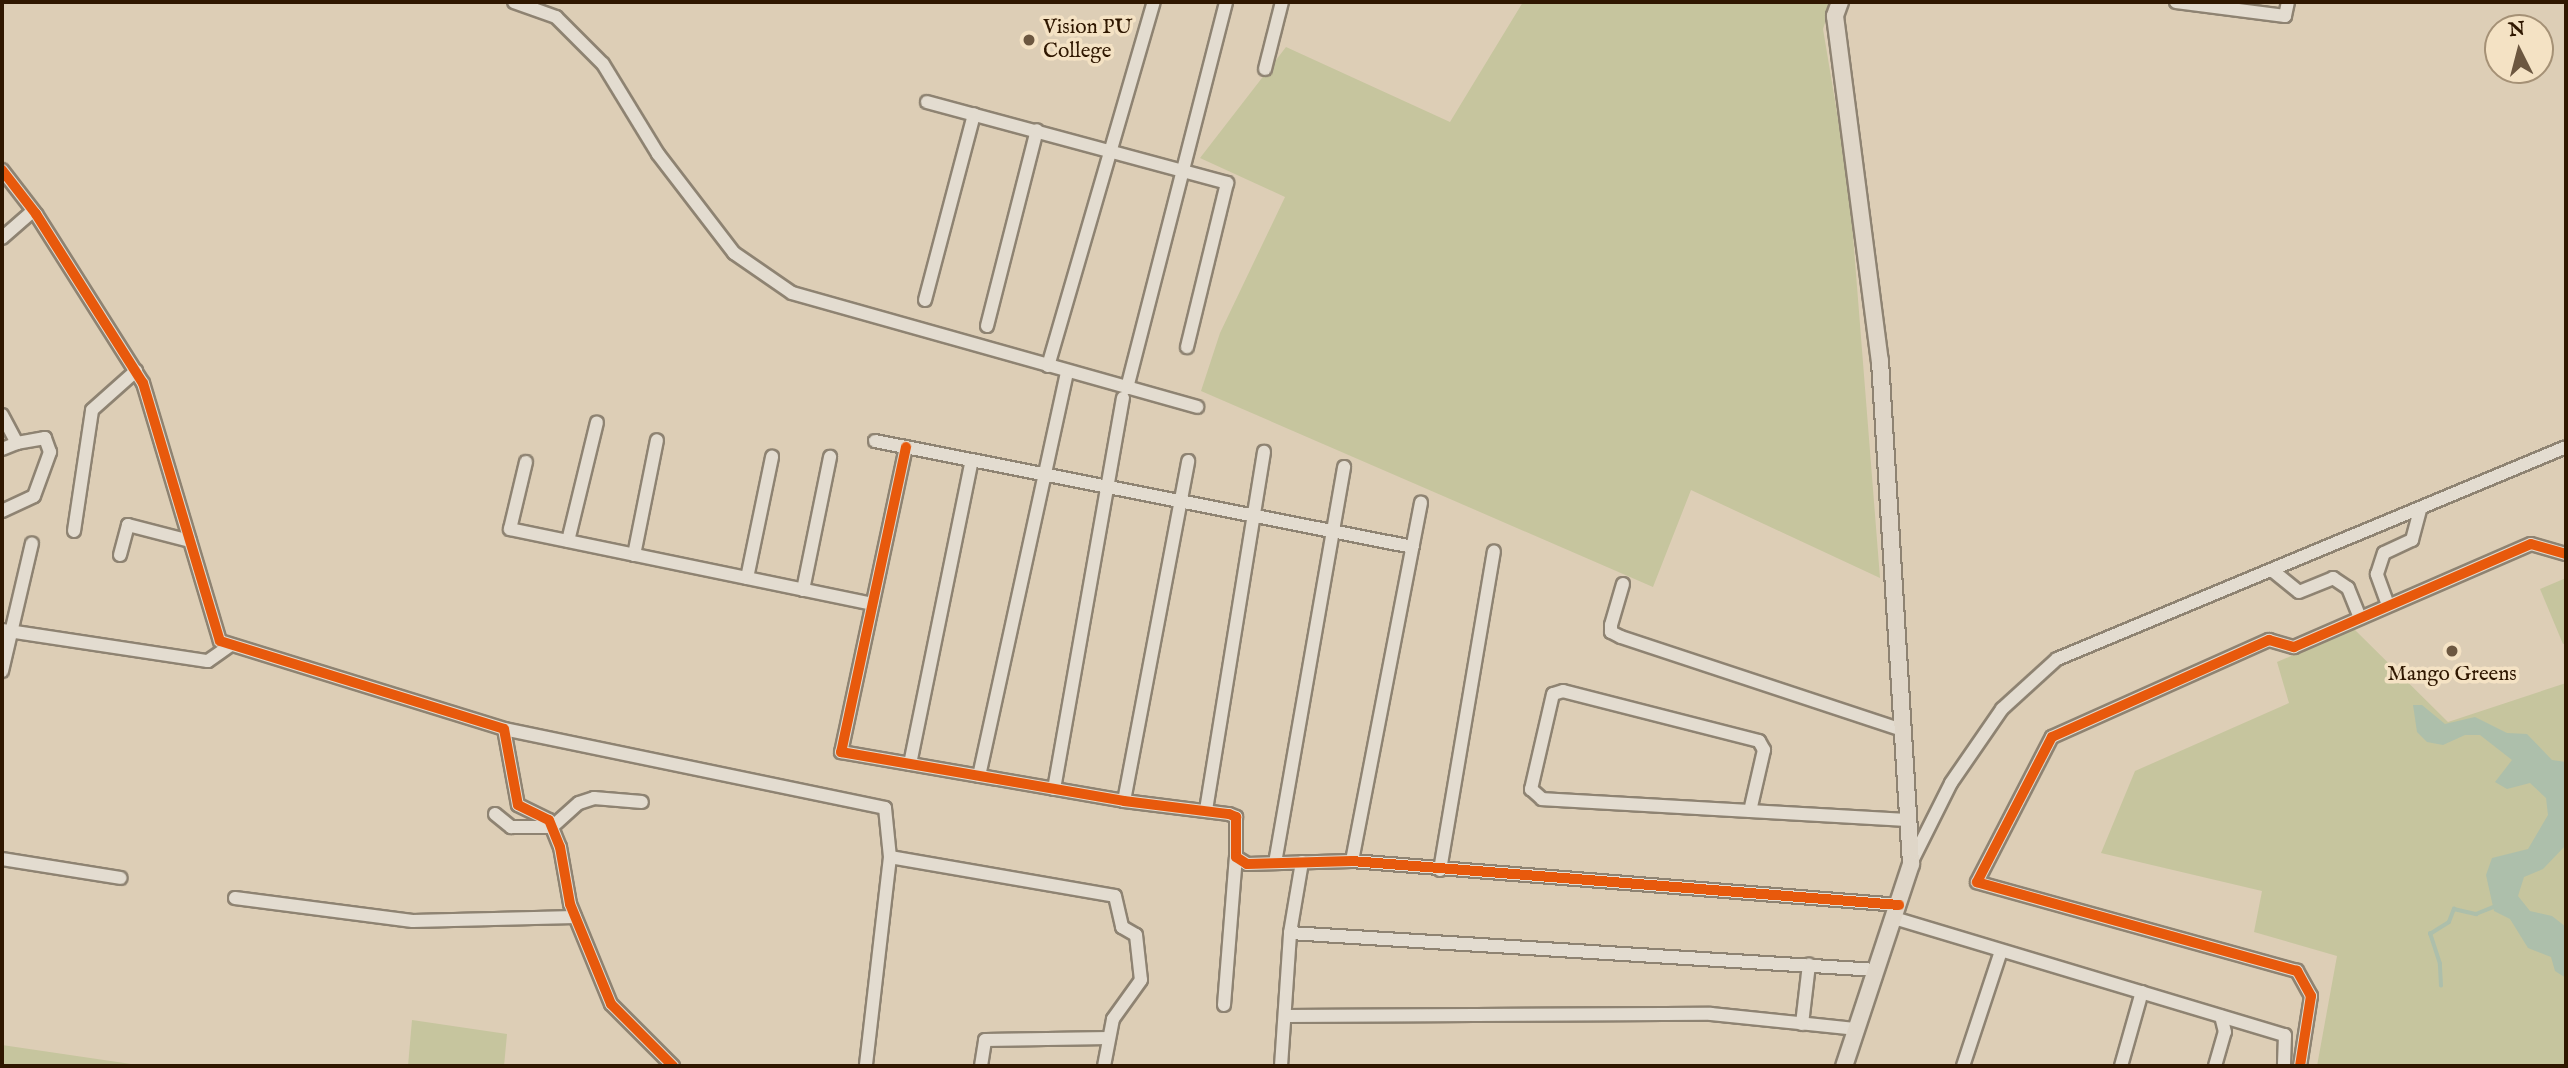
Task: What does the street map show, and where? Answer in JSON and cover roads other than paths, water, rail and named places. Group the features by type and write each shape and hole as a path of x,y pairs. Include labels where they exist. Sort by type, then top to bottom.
{"main road":[{"path":"1840,2 1835,16 1880,361 1911,864 1844,1066"}],"street":[{"path":"514,2 556,16 603,64 658,154 734,253 792,293 1048,366 1125,393 1197,407"},
{"path":"1048,366 1154,2"},
{"path":"1054,789 1105,485 1125,393 1226,2"},
{"path":"1265,69 1282,2"},
{"path":"2176,2 2230,5 2285,16 2288,2"},
{"path":"927,102 1227,183 1187,347"},
{"path":"925,300 974,114"},
{"path":"987,326 1038,130"},
{"path":"2,170 33,211 143,383 220,641 504,729 871,802 885,808 890,820 890,857 866,1066"},
{"path":"2,238 33,211"},
{"path":"74,531 92,410 136,371"},
{"path":"979,776 1067,372"},
{"path":"2,415 17,443"},
{"path":"568,541 597,422"},
{"path":"2,449 45,438 50,452 34,496 2,511"},
{"path":"634,555 657,440"},
{"path":"875,441 1254,513 1413,547"},
{"path":"906,447 841,752 1124,801 1206,810 1236,817 1236,857 1224,1005"},
{"path":"1911,864 1951,783 2002,709 2057,659 2273,572 2566,447"},
{"path":"1206,810 1264,452"},
{"path":"747,578 772,457"},
{"path":"803,590 830,457"},
{"path":"910,764 972,460"},
{"path":"1124,801 1188,461"},
{"path":"526,462 510,529 872,604"},
{"path":"1275,863 1344,467"},
{"path":"1352,861 1420,503"},
{"path":"2388,605 2377,574 2384,553 2412,540 2420,510"},
{"path":"120,555 128,525 190,541"},
{"path":"2,671 7,631 32,543"},
{"path":"2300,1066 2311,996 2297,971 1977,882 2052,737 2269,640 2294,647 2530,544 2566,554"},
{"path":"1440,870 1494,552"},
{"path":"2273,572 2299,592 2333,578 2348,588 2360,618"},
{"path":"1623,584 1611,632 1903,730"},
{"path":"7,631 208,661 231,645"},
{"path":"1750,811 1764,750 1759,741 1563,691 1553,694 1531,789 1535,796 1750,811 1909,820"},
{"path":"504,729 518,806 550,820 575,917 611,1004 673,1066"},
{"path":"495,814 511,827 552,827 579,803 594,798 642,802"},
{"path":"890,857 1115,896 1122,927 1136,935 1141,979 1114,1016 1104,1066"},
{"path":"1236,857 1247,864 1352,861 1896,911 2001,951 2285,1035 2284,1066"},
{"path":"2,859 120,878"},
{"path":"1282,1066 1290,933 1302,862"},
{"path":"235,898 413,921 575,917"},
{"path":"1290,933 1876,970"},
{"path":"1964,1066 2001,951"},
{"path":"1802,1024 1809,964"},
{"path":"2121,1066 2142,992"},
{"path":"1286,1016 1711,1014 1857,1029"},
{"path":"2215,1066 2225,1032 2221,1016"},
{"path":"981,1066 985,1040 1109,1038"}],"waterway":[{"path":"2441,986 2440,964 2430,934 2449,922 2454,909 2476,914 2493,907"}],"place":[{"name":"Vision PU College","path":"1029,40"},
{"name":"Mango Greens","path":"2452,651"}]}
